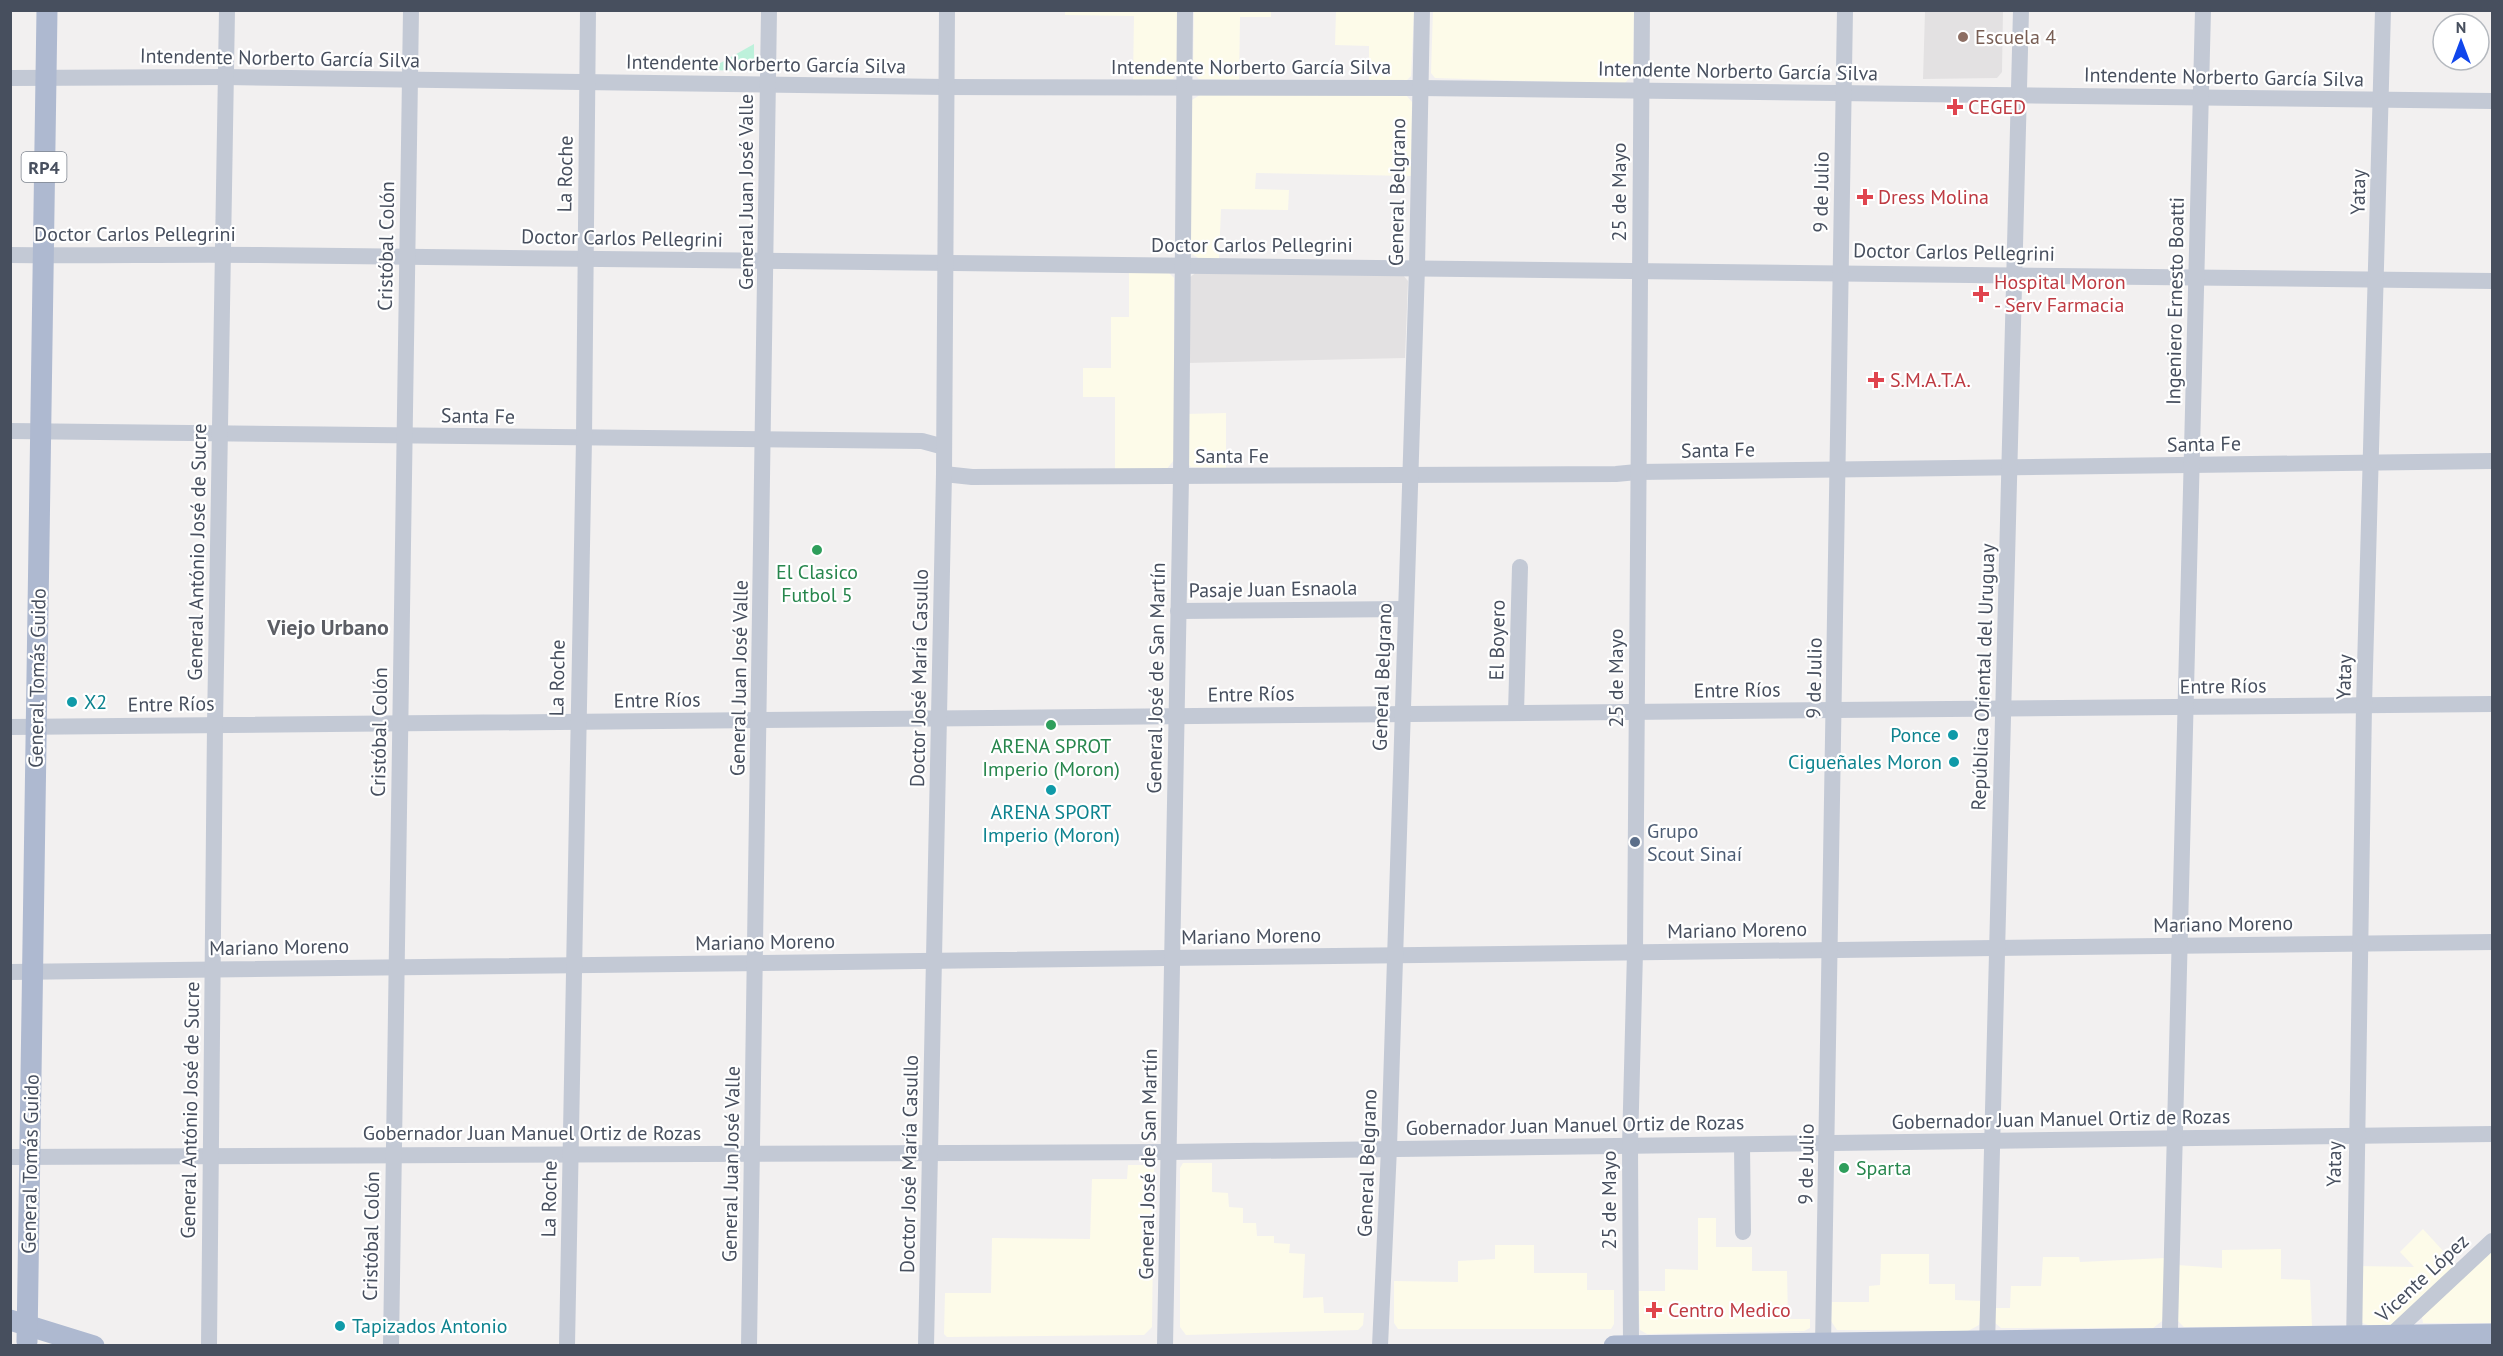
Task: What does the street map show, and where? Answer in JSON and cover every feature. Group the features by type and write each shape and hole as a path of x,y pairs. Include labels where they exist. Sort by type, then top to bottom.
{"main road":[{"name":"General Tomás Guido","path":"23,1336 20,1157 33,971 47,10"},
{"path":"1614,1346 2385,1340 2493,1334"},
{"name":"RP4","path":"23,1336 94,1346"}],"street":[{"name":"General António José de Sucre","path":"209,1346 215,725 226,10"},
{"name":"Cristóbal Colón","path":"391,1346 411,10"},
{"name":"La Roche","path":"567,1346 584,439 588,10"},
{"name":"General Juan José Valle","path":"749,1346 769,10"},
{"name":"Doctor José María Casullo","path":"926,1346 944,474 947,10"},
{"name":"General José de San Martín","path":"1165,1346 1181,477 1185,10"},
{"name":"General Belgrano","path":"1380,1346 1389,1148 1417,267 1422,10"},
{"name":"25 de Mayo","path":"1631,1345 1630,1146 1635,952 1642,10"},
{"name":"9 de Julio","path":"1823,1344 1845,10"},
{"name":"República Oriental del Uruguay","path":"1987,1343 2021,10"},
{"name":"Ingeniero Ernesto Boatti","path":"2174,1342 2175,1138 2203,10"},
{"name":"Yatay","path":"2354,1340 2364,705 2383,10"},
{"name":"Intendente Norberto García Silva","path":"10,78 225,77 946,87 1419,88 2493,101"},
{"name":"Doctor Carlos Pellegrini","path":"10,255 223,254 1182,266 1840,271 2493,281"},
{"name":"Santa Fe","path":"10,431 922,441 944,447"},
{"name":"Santa Fe","path":"944,474 972,477 1409,477 2493,461"},
{"name":"El Boyero","path":"1516,713 1520,567"},
{"name":"Pasaje Juan Esnaola","path":"1178,611 1405,609"},
{"name":"Entre Ríos","path":"10,727 2493,704"},
{"name":"Mariano Moreno","path":"10,972 2493,942"},
{"name":"Gobernador Juan Manuel Ortiz de Rozas","path":"20,1157 1169,1152 2493,1134"},
{"path":"1742,1145 1743,1232"},
{"name":"Vicente López","path":"2385,1340 2493,1241"}],"shaded area":[{"path":"1065,10 1178,11 1178,70 1173,79 1133,80 1134,16 1065,15"},
{"path":"1194,11 1271,11 1271,17 1240,17 1239,80 1199,79 1193,73"},
{"path":"1336,11 1414,11 1411,76 1407,80 1369,82 1369,46 1335,45"},
{"path":"1433,11 1634,11 1633,74 1624,84 1435,78 1431,73"},
{"name":"Escuela 4","path":"1925,11 2003,11 2002,72 1997,78 1923,79"},
{"path":"1203,93 1406,95 1412,102 1411,176 1256,173 1255,189 1289,190 1288,210 1221,209 1219,259 1200,259 1192,254 1190,249 1192,100"},
{"path":"1129,270 1166,270 1174,278 1174,460 1166,470 1115,470 1115,397 1083,397 1083,368 1111,368 1111,317 1129,317"},
{"path":"1197,272 1403,275 1408,281 1405,358 1187,363 1190,277"},
{"path":"1226,413 1226,468 1191,467 1187,463 1186,414"},
{"path":"1183,1163 1212,1163 1212,1192 1228,1193 1229,1207 1243,1208 1243,1223 1256,1223 1257,1236 1274,1236 1274,1243 1290,1244 1289,1253 1305,1254 1303,1298 1323,1297 1324,1313 1364,1313 1363,1325 1358,1330 1186,1335 1180,1327 1180,1168"},
{"path":"1128,1165 1152,1165 1154,1167 1152,1327 1144,1335 947,1337 944,1334 945,1293 991,1293 992,1238 1090,1239 1092,1179 1127,1179"},
{"path":"1698,1218 1716,1218 1716,1247 1752,1247 1752,1271 1787,1271 1788,1319 1810,1319 1810,1328 1804,1331 1647,1334 1640,1330 1638,1291 1665,1291 1665,1269 1698,1270"},
{"path":"2423,1229 2457,1266 2393,1325 2368,1325 2360,1322 2358,1266 2414,1267 2400,1252"},
{"path":"1495,1245 1534,1245 1534,1273 1587,1273 1587,1290 1614,1290 1614,1324 1611,1329 1398,1329 1394,1323 1394,1281 1458,1282 1458,1261 1495,1259"},
{"path":"2492,1246 2492,1323 2423,1323 2422,1317"},
{"path":"2281,1249 2281,1279 2310,1280 2312,1326 2184,1327 2178,1321 2177,1265 2222,1268 2222,1250"},
{"path":"1881,1254 1929,1254 1929,1284 1955,1284 1955,1300 1982,1301 1979,1325 1968,1331 1837,1330 1831,1321 1832,1302 1869,1302 1869,1286 1880,1285"},
{"path":"2043,1257 2079,1257 2080,1262 2165,1258 2162,1321 2153,1328 2001,1328 1994,1322 1992,1308 2010,1308 2011,1286 2041,1286"}],"green space":[{"path":"754,44 754,64 748,71 708,70"}],"place":[{"name":"Escuela 4","path":"1963,37"},
{"name":"CEGED","path":"1955,107"},
{"name":"Dress Molina","path":"1865,197"},
{"name":"Hospital Moron - Serv Farmacia","path":"1981,294"},
{"name":"S.M.A.T.A.","path":"1876,380"},
{"name":"El Clasico Futbol 5","path":"817,550"},
{"name":"X2","path":"72,702"},
{"name":"ARENA SPROT Imperio (Moron)","path":"1051,725"},
{"name":"Ponce","path":"1953,735"},
{"name":"Cigueñales Moron","path":"1954,762"},
{"name":"ARENA SPORT Imperio (Moron)","path":"1051,790"},
{"name":"Grupo Scout Sinaí","path":"1635,842"},
{"name":"Sparta","path":"1844,1168"},
{"name":"Centro Medico","path":"1654,1310"},
{"name":"Tapizados Antonio","path":"340,1326"}],"district":[{"name":"Viejo Urbano","path":"328,627"}]}
